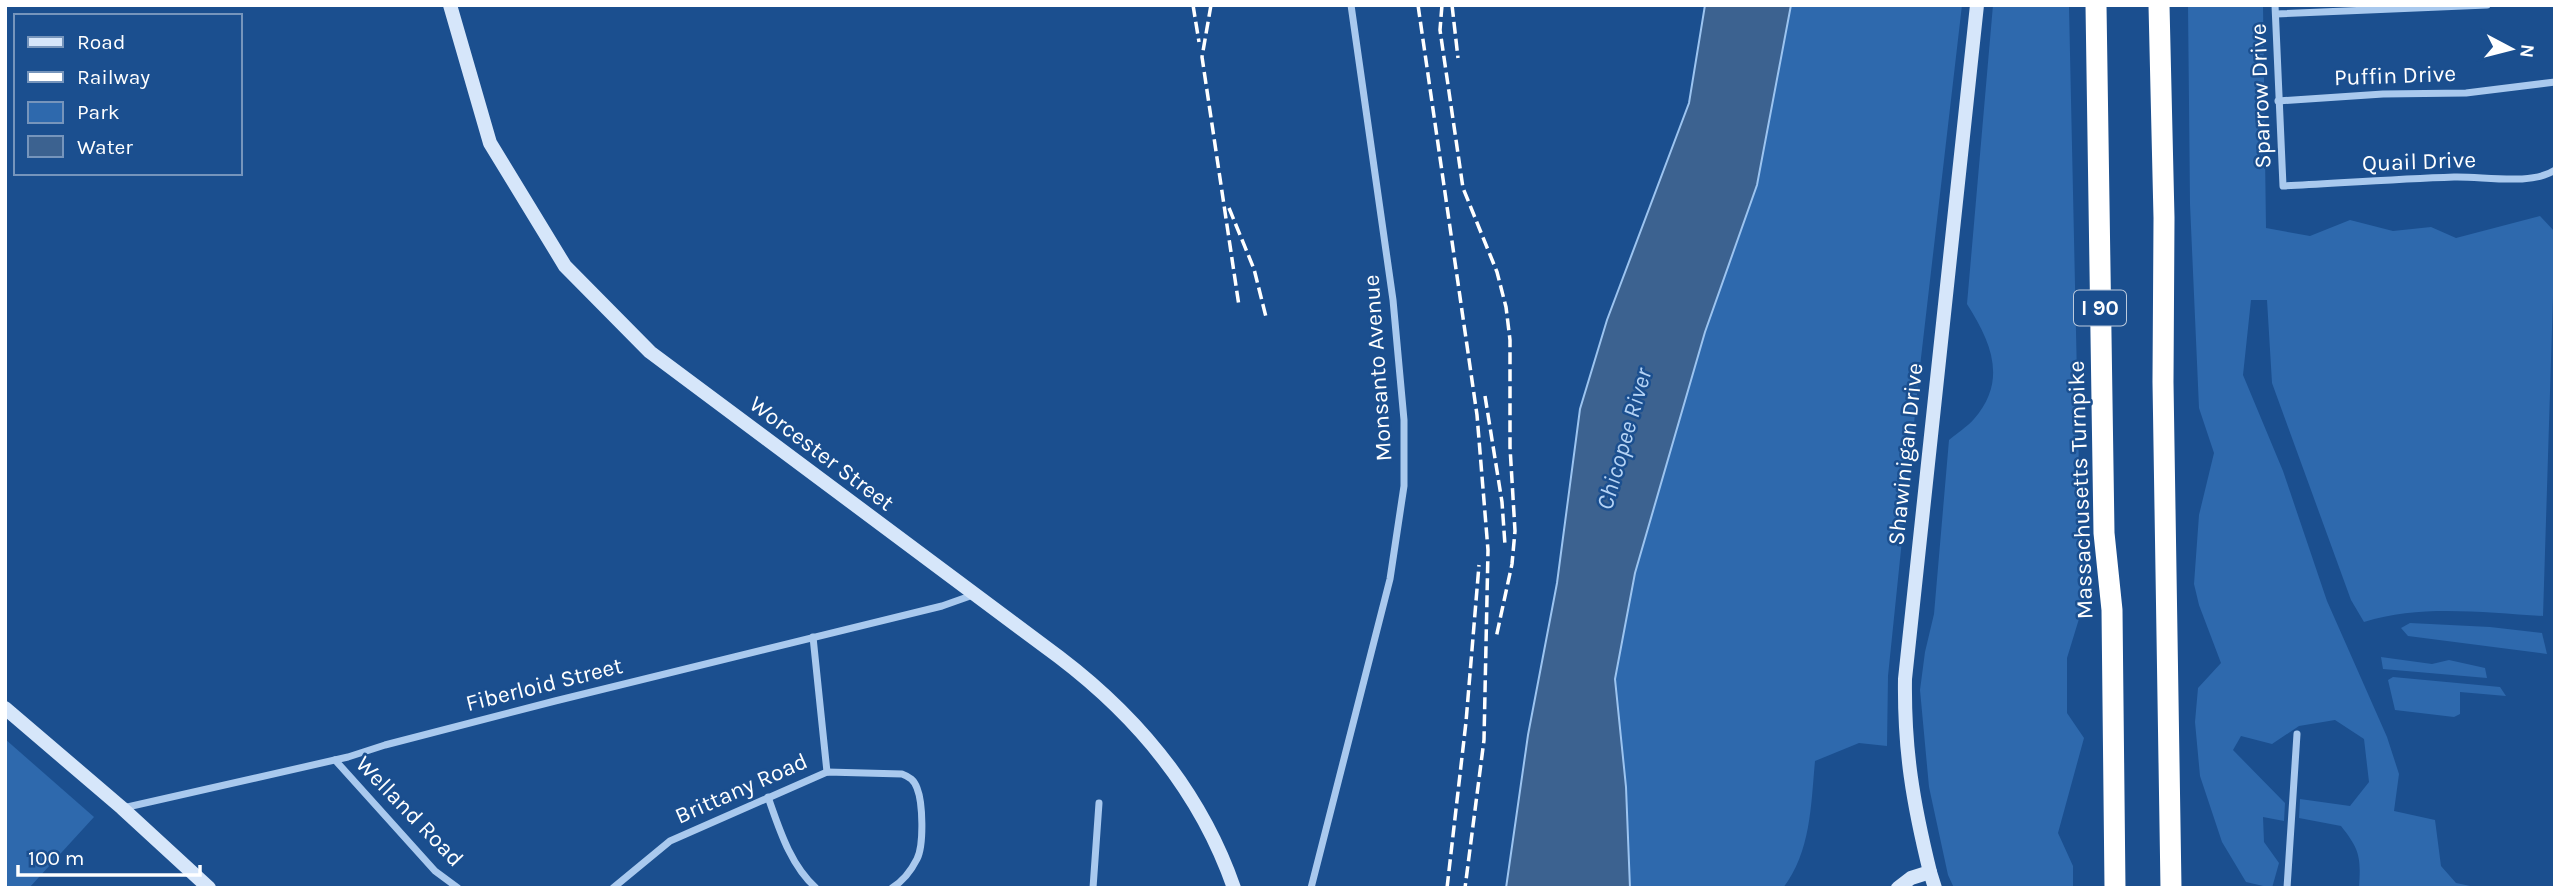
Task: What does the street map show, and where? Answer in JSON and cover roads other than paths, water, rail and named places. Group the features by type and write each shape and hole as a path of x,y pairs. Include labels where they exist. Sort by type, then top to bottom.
{"highway":[{"name":"Massachusetts Turnpike","path":"2096,5 2104,533 2112,610 2115,888"},
{"path":"2159,5 2164,218 2163,382 2171,888"}],"main road":[{"name":"Worcester Street","path":"450,5 490,144 565,266 650,352 1086,678 1150,741 1190,794 1217,844 1234,888"},
{"name":"Shawinigan Drive","path":"1936,888 1914,805 1907,758 1905,679 1977,5"},
{"path":"5,708 122,808 209,888"},
{"path":"1898,888 1911,878 1930,872"}],"street":[{"name":"Monsanto Avenue","path":"1311,888 1382,615 1404,486 1403,403 1393,298 1351,5"},
{"name":"Sparrow Drive","path":"2275,5 2283,186"},
{"path":"2276,14 2487,5"},
{"name":"Puffin Drive","path":"2278,101 2466,93 2555,82"},
{"name":"Quail Drive","path":"2283,186 2456,177 2526,178 2548,175 2555,170"},
{"name":"Fiberloid Street","path":"122,808 335,760 555,701 942,606 974,594"},
{"path":"813,637 827,772"},
{"path":"2287,888 2297,734"},
{"name":"Welland Road","path":"335,760 435,871 458,888"},
{"name":"Brittany Road","path":"613,888 670,841 827,772 902,774 911,777 921,806 918,857 902,881 892,888"},
{"path":"768,797 791,855 816,888"},
{"path":"1093,888 1099,803"}],"water":[{"name":"Chicopee River","path":"1705,5 1791,5 1757,185 1705,332 1635,573 1615,679 1626,787 1630,888 1506,888 1528,735 1557,583 1580,409 1607,320 1689,103"}],"railway":[{"path":"1193,5 1199,42"},
{"path":"1211,5 1202,57 1239,306"},
{"path":"1418,5 1477,415 1488,550 1484,740 1465,888"},
{"path":"1442,5 1440,30 1463,188 1497,272 1506,307 1510,340 1510,447 1515,531 1512,564 1496,638"},
{"path":"1452,5 1458,58"},
{"path":"1229,208 1254,269 1266,317"},
{"path":"1485,396 1502,502 1505,545"},
{"path":"1447,888 1466,722 1479,565"}]}
